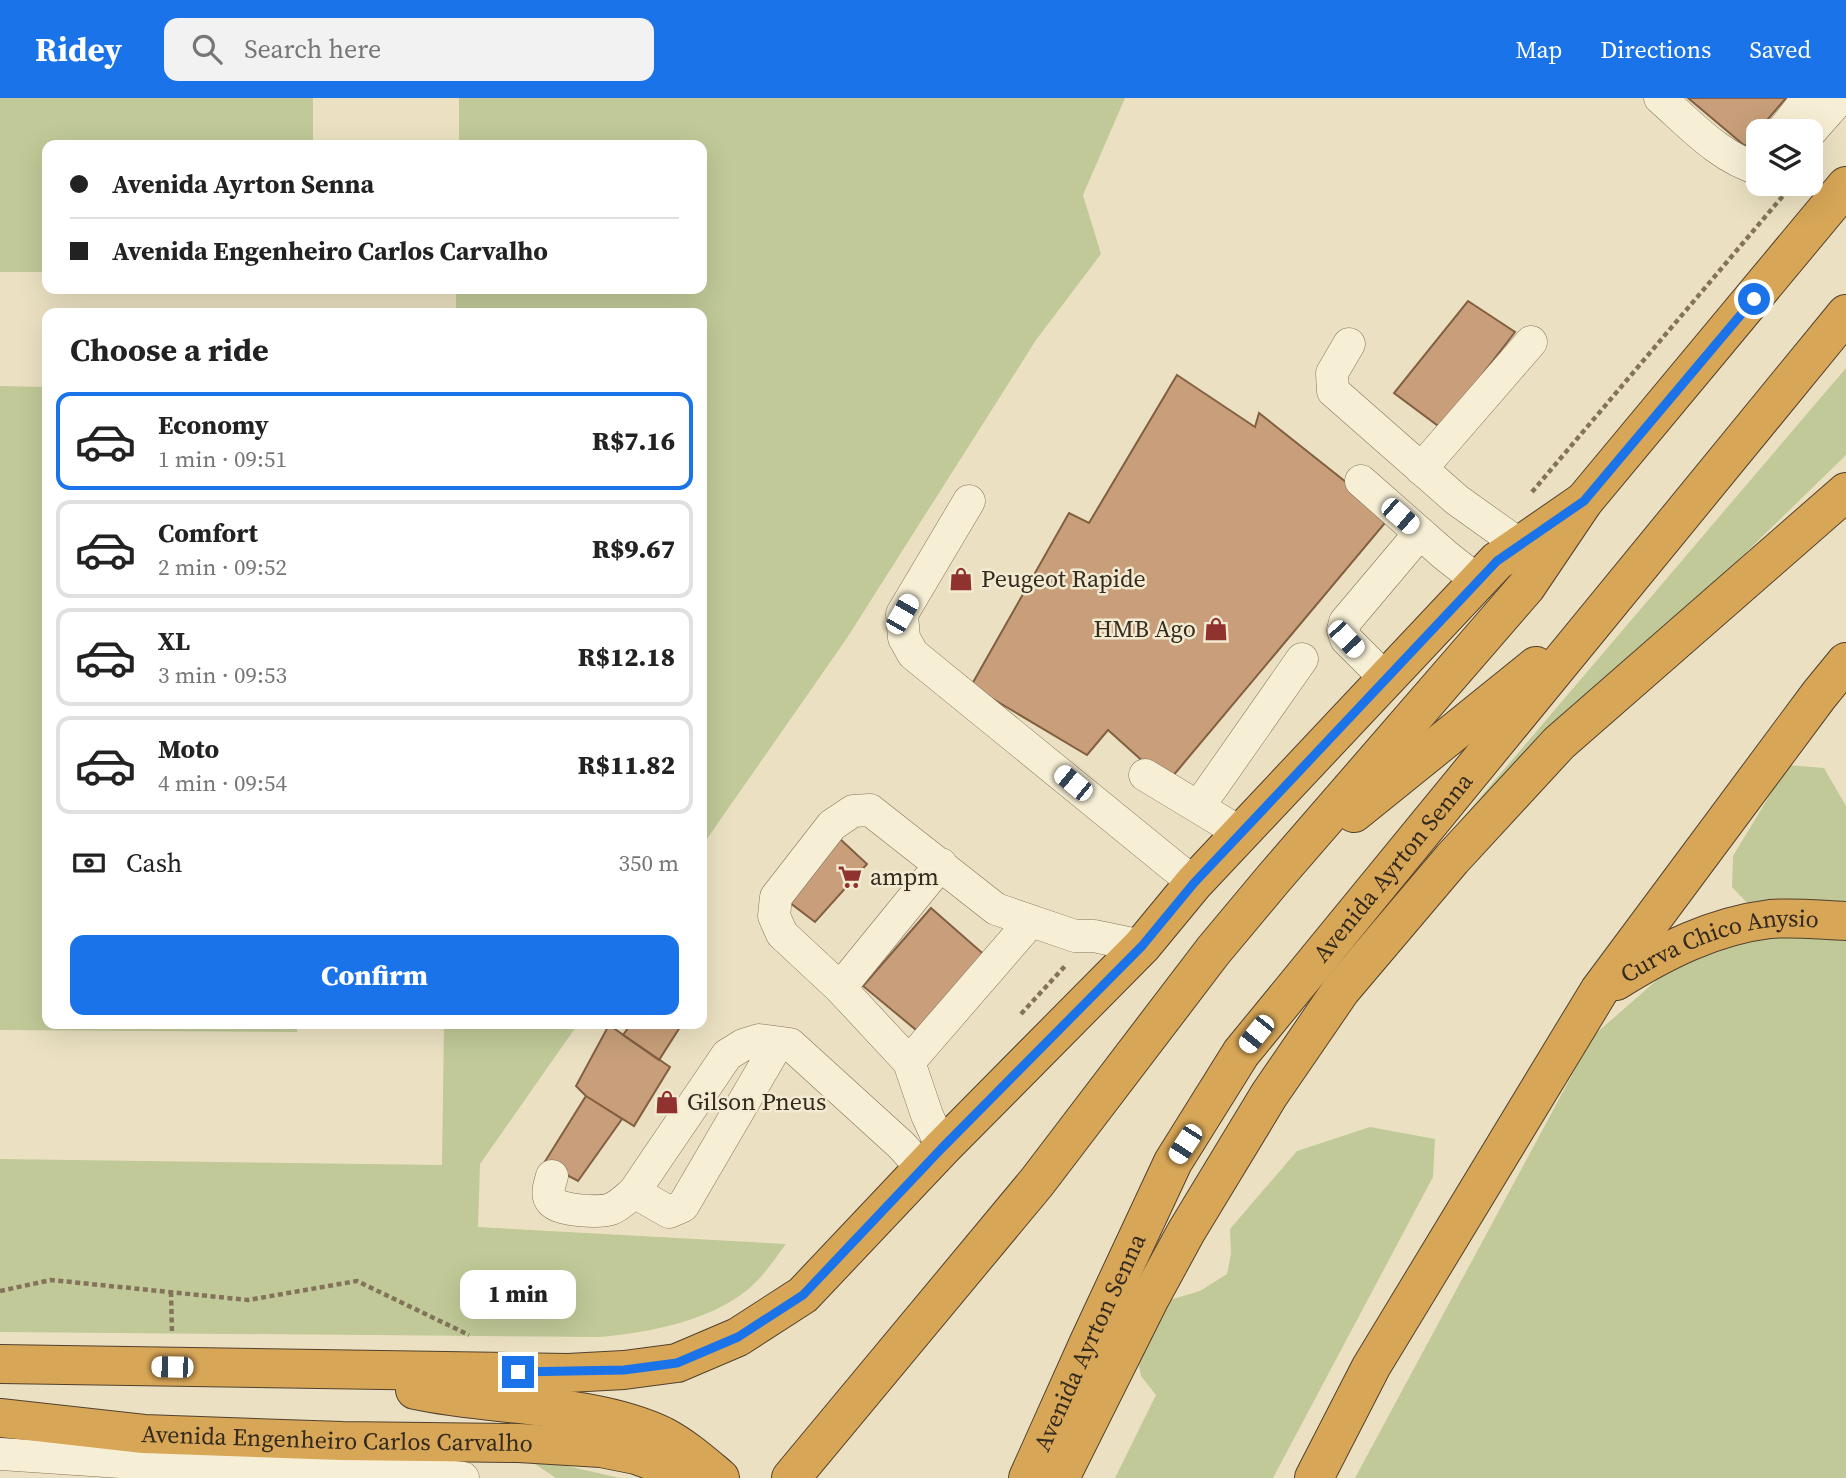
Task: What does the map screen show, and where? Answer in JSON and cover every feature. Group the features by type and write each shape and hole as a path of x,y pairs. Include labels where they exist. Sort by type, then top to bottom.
{"highway":[{"path":"791,1478 1037,1182 1163,1014 1274,878 1526,587 1584,501 1846,187"},
{"name":"Avenida Ayrton Senna","path":"1028,1478 1174,1162 1241,1053 1846,314"},
{"name":"Avenida Ayrton Senna","path":"1060,1478 1186,1232 1269,1095 1341,990 1452,859 1559,743 1846,492"},
{"path":"0,1364 568,1373 624,1370 677,1363 738,1337 803,1295 932,1158 1142,946 1194,883 1497,561 1584,501"},
{"path":"1274,878 1600,614"},
{"path":"1314,1478 1371,1367 1600,991 1846,662"},
{"name":"Curva Chico Anysio","path":"1600,991 1660,953 1704,934 1771,919 1846,921"},
{"path":"313,1369 435,1395 548,1408 613,1419 663,1436 692,1454 720,1478"},
{"name":"Avenida Engenheiro Carlos Carvalho","path":"0,1418 145,1434 601,1448 636,1455 681,1473"}],"lane":[{"path":"1660,98 1730,158 1746,163"},
{"path":"1791,119 1808,98"},
{"path":"1822,119 1840,98"},
{"path":"1421,469 1531,342"},
{"path":"1349,344 1332,373 1333,391 1457,500 1520,545"},
{"path":"1361,481 1478,581"},
{"path":"969,501 902,614 904,638 913,654 1194,883"},
{"path":"1385,679 1346,639 1343,631 1345,622 1420,533"},
{"path":"1199,806 1302,659"},
{"path":"1145,775 1241,833"},
{"path":"552,1176 548,1194 558,1206 597,1212 614,1208 634,1192 727,1055 743,1045 759,1040 790,1044 901,1145 932,1158 927,1115 909,1062 840,988 782,934 774,916 776,897 832,825 853,811 870,810 996,909 1075,936 1094,936 1142,946"},
{"path":"840,988 941,864"},
{"path":"909,1062 1031,921"},
{"path":"634,1192 669,1212 683,1206 778,1043"},
{"path":"0,1454 240,1470 402,1471 463,1478"}],"path":[{"path":"0,1290 51,1280 248,1300 356,1281 472,1336 468,1371"}],"green space":[{"path":"0,98 313,98 313,140 42,140 42,272 0,272"},
{"path":"459,98 1125,98 1083,195 1101,254 1036,340 847,638 707,839 707,308 456,308 456,294 707,294 707,140 459,140"},
{"path":"1846,368 1846,455 1409,881"},
{"path":"0,386 42,387 42,1029 297,1029 297,1032 0,1030"},
{"path":"1788,765 1824,768 1846,806 1846,910 1752,908 1732,887 1733,856"},
{"path":"1810,935 1846,938 1846,1478 1355,1478 1593,1036 1666,972 1740,940"},
{"path":"444,1029 574,1029 480,1164 478,1227 786,1244 756,1282 723,1306 682,1322 618,1335 0,1332 0,1159 442,1165"},
{"path":"1370,1127 1435,1139 1433,1177 1273,1478 1115,1478 1156,1395 1141,1376 1137,1356 1157,1311 1173,1299 1200,1291 1227,1274 1231,1254 1230,1229 1297,1151"},
{"path":"523,1456 620,1478 556,1478"}],"building":[{"path":"1688,98 1786,98 1768,119 1746,119 1745,146"},
{"path":"1468,301 1515,332 1441,428 1394,393"},
{"path":"1177,375 1255,427 1259,413 1390,517 1167,783 1108,730 1087,755 971,686 1069,513 1089,523"},
{"path":"839,838 867,864 815,922 785,899"},
{"path":"931,908 988,958 921,1034 863,986"},
{"path":"607,1029 615,1029 670,1067 634,1126 586,1096 576,1086"},
{"path":"627,1029 679,1029 659,1060 623,1035"},
{"path":"586,1096 622,1119 578,1181 544,1163"}],"place":[{"name":"Peugeot Rapide","path":"961,579"},
{"name":"HMB Ago","path":"1216,629"},
{"name":"ampm","path":"850,877"},
{"name":"Gilson Pneus","path":"667,1102"}],"route":[{"path":"518,1372 624,1370 677,1363 738,1337 803,1295 942,1148 1142,946 1194,883 1497,561 1584,501 1754,299"}]}
